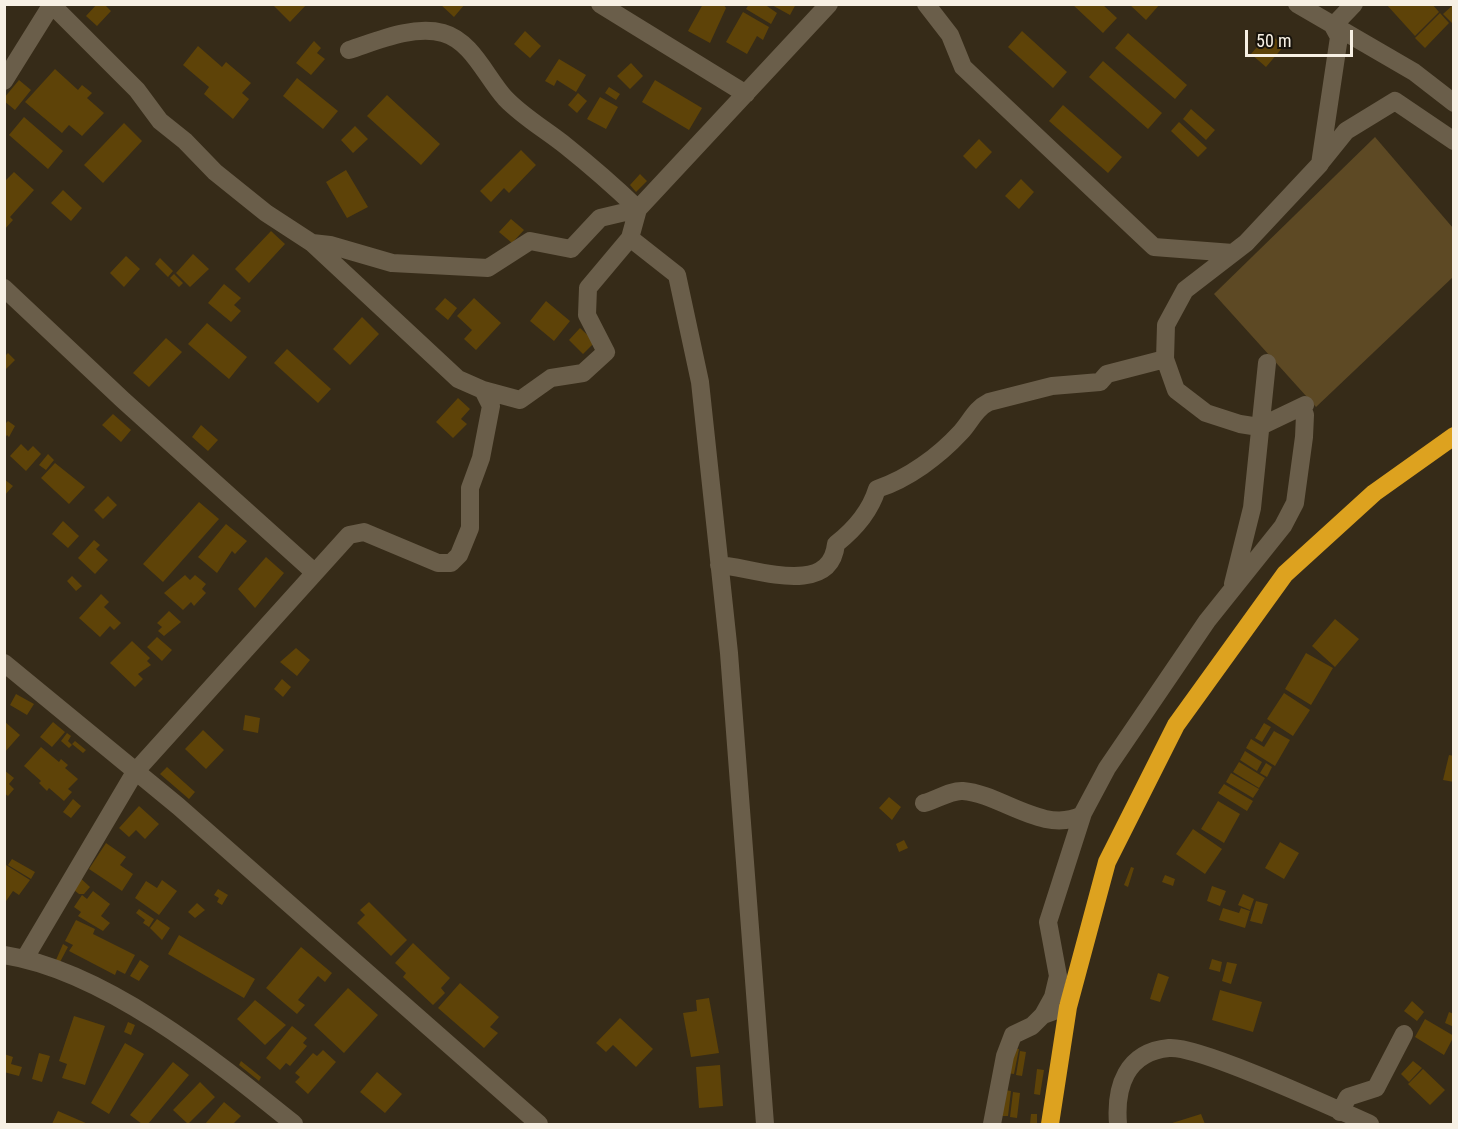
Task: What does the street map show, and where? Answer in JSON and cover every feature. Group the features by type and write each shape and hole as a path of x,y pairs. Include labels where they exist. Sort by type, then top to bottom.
{"highway":[{"path":"1050,1125 1068,1007 1107,862 1176,725 1285,574 1374,493 1454,436"}],"street":[{"path":"600,4 746,94"},
{"path":"4,81 52,5 137,90 160,121 185,141 215,172 266,213 312,243 458,379 483,390 520,400 551,378 583,373 606,352 586,315 588,288 630,238 638,209 829,4"},
{"path":"927,4 950,35 963,67 1154,247 1233,253"},
{"path":"1297,4 1414,72 1454,102"},
{"path":"1333,26 1354,4"},
{"path":"1320,164 1339,37 1333,26"},
{"path":"349,50 388,37 416,33 442,33 455,38 467,48 513,107 566,146 638,209"},
{"path":"992,1125 1005,1056 1013,1035 1032,1026 1043,1015 1053,998 1058,976 1047,922 1082,815 1107,768 1232,589 1283,526 1295,503 1304,437 1303,406 1259,427 1240,424 1206,413 1176,390 1165,359 1166,325 1185,290 1233,253 1320,164 1346,131 1395,101 1454,141"},
{"path":"312,243 330,245 392,263 488,268 530,241 571,249 600,218 638,209"},
{"path":"630,238 677,274 700,382 733,711 765,1125"},
{"path":"4,288 123,400 314,572"},
{"path":"719,565 736,566 754,573 805,577 828,564 835,552 836,544 857,525 869,509 877,489 901,479 943,450 962,432 981,406 1052,386 1100,382 1107,374 1165,359"},
{"path":"1232,589 1252,508 1267,363"},
{"path":"25,958 135,772 349,535 356,532 388,540 438,563 451,562 459,555 470,528 470,488 481,458 491,406 483,390"},
{"path":"4,663 178,806 536,1124"},
{"path":"924,803 960,791 995,798 1022,811 1047,819 1064,820 1082,815"},
{"path":"4,955 25,958 76,978 157,1021 214,1060 294,1125"},
{"path":"1043,1015 1068,1007"},
{"path":"1340,1112 1348,1097 1376,1088 1404,1034"},
{"path":"1118,1125 1116,1102 1121,1082 1132,1065 1150,1053 1171,1047 1220,1062 1370,1125"}],"shaded area":[{"path":"1375,137 1453,228 1453,277 1316,407 1214,294"}],"building":[{"path":"97,4 104,4 111,11 97,26 86,16"},
{"path":"272,4 307,4 290,22"},
{"path":"440,4 465,4 454,17"},
{"path":"703,4 723,4 726,8 710,43 688,31"},
{"path":"749,4 764,4 777,13 771,24 746,9"},
{"path":"770,4 796,4 790,15"},
{"path":"1072,4 1102,4 1117,18 1103,33"},
{"path":"1129,4 1160,4 1146,20"},
{"path":"1386,4 1432,4 1439,12 1415,36"},
{"path":"1454,4 1454,21 1452,23 1443,14"},
{"path":"743,12 769,27 763,40 757,36 747,54 726,42"},
{"path":"1440,13 1449,23 1425,48 1415,38"},
{"path":"525,31 541,46 530,58 514,44"},
{"path":"1022,31 1067,72 1053,88 1008,47"},
{"path":"1128,33 1187,85 1175,99 1115,48"},
{"path":"1269,33 1284,46 1266,67 1251,54"},
{"path":"314,41 321,48 317,53 325,59 311,75 296,63"},
{"path":"198,46 222,67 226,62 251,83 242,93 249,99 233,119 204,94 209,87 183,65"},
{"path":"559,59 586,75 576,92 557,80 554,86 545,81"},
{"path":"1103,61 1162,113 1148,129 1089,77"},
{"path":"631,63 643,76 630,89 617,76"},
{"path":"55,69 78,90 82,85 92,93 87,98 104,113 82,136 69,125 62,133 25,102"},
{"path":"297,78 338,111 323,129 283,96"},
{"path":"19,80 31,90 15,110 4,101 4,98"},
{"path":"655,80 702,108 689,130 642,102"},
{"path":"609,87 620,94 616,100 605,93"},
{"path":"578,93 587,101 577,113 568,105"},
{"path":"387,95 440,144 421,165 367,116"},
{"path":"600,97 618,107 606,129 587,119"},
{"path":"1063,105 1122,157 1108,173 1049,121"},
{"path":"1191,109 1215,130 1206,140 1183,119"},
{"path":"24,117 63,151 48,169 9,135"},
{"path":"1179,122 1207,148 1198,157 1171,131"},
{"path":"124,123 142,141 103,183 84,165"},
{"path":"355,126 368,139 353,153 341,140"},
{"path":"979,139 992,152 976,169 963,156"},
{"path":"521,150 536,165 509,193 504,188 491,202 480,191"},
{"path":"346,170 368,207 347,218 326,182"},
{"path":"14,172 34,190 10,217 13,220 4,230 4,182"},
{"path":"640,174 647,181 636,192 630,185"},
{"path":"1021,179 1034,192 1019,209 1005,196"},
{"path":"63,190 82,208 71,221 51,203"},
{"path":"511,219 524,230 512,243 499,232"},
{"path":"271,231 285,244 249,283 235,269"},
{"path":"193,254 209,269 190,287 176,273"},
{"path":"126,256 140,269 124,287 110,273"},
{"path":"160,258 173,271 168,277 155,264"},
{"path":"174,274 183,283 179,287 170,278"},
{"path":"224,284 241,298 234,305 241,311 231,322 208,303"},
{"path":"445,298 457,308 448,320 435,309"},
{"path":"474,298 501,323 476,350 464,339 472,330 457,316"},
{"path":"546,301 570,321 554,341 530,321"},
{"path":"362,317 379,334 350,365 333,349"},
{"path":"207,323 247,357 229,379 188,344"},
{"path":"580,328 595,342 583,354 569,340"},
{"path":"166,338 182,352 149,387 133,373"},
{"path":"287,349 331,389 318,403 274,363"},
{"path":"8,353 15,360 4,371 4,357"},
{"path":"458,398 470,409 461,419 467,424 453,438 436,422"},
{"path":"113,414 131,430 121,442 102,425"},
{"path":"8,421 15,426 9,437 7,435 4,439 4,425"},
{"path":"201,425 218,440 208,451 192,437"},
{"path":"21,444 28,451 33,446 41,454 26,471 10,456"},
{"path":"48,454 54,460 46,470 39,465"},
{"path":"55,463 85,487 69,504 41,478"},
{"path":"4,479 13,486 4,496"},
{"path":"108,496 117,505 103,519 94,510"},
{"path":"199,502 219,519 163,582 143,564"},
{"path":"63,521 79,536 68,548 52,534"},
{"path":"226,524 247,541 235,554 232,551 217,573 198,557"},
{"path":"94,540 100,545 96,549 108,560 95,574 78,558"},
{"path":"266,557 284,573 255,608 238,589"},
{"path":"185,575 190,580 195,575 206,584 202,589 206,593 194,606 191,602 183,610 164,593"},
{"path":"72,576 82,586 76,591 67,581"},
{"path":"101,594 109,602 104,607 121,623 114,630 110,626 100,637 79,618"},
{"path":"169,611 181,622 164,636 158,631 162,627 157,623"},
{"path":"1335,619 1359,639 1335,667 1312,646"},
{"path":"157,637 172,650 162,661 147,647"},
{"path":"132,641 150,658 147,661 151,665 138,674 143,679 135,687 110,663"},
{"path":"296,648 310,660 297,676 280,662"},
{"path":"1306,653 1333,668 1311,705 1285,689"},
{"path":"282,679 291,687 283,697 274,689"},
{"path":"1284,693 1310,710 1293,736 1267,719"},
{"path":"16,694 34,704 27,715 10,705"},
{"path":"245,715 260,718 258,733 243,730"},
{"path":"4,721 20,735 4,753"},
{"path":"53,722 65,732 52,747 40,737"},
{"path":"1264,723 1271,727 1262,742 1255,738"},
{"path":"203,730 224,750 206,769 185,749"},
{"path":"1274,731 1290,740 1275,766 1246,748 1251,739 1264,747"},
{"path":"67,733 71,736 68,741 72,745 69,748 61,741"},
{"path":"75,741 86,750 83,753 72,744"},
{"path":"41,747 59,762 61,759 68,765 65,768 78,779 68,789 72,792 64,801 49,788 47,791 39,783 41,781 24,766"},
{"path":"1245,751 1262,762 1257,771 1240,760"},
{"path":"1449,755 1454,756 1454,782 1443,780"},
{"path":"1239,762 1265,778 1259,788 1233,772"},
{"path":"1266,763 1272,767 1267,777 1260,773"},
{"path":"167,767 195,792 189,799 160,774"},
{"path":"4,770 14,778 9,784 14,789 8,796 4,793"},
{"path":"1231,773 1259,789 1253,798 1226,782"},
{"path":"1224,784 1253,801 1247,811 1218,793"},
{"path":"889,797 901,807 892,820 879,808"},
{"path":"73,799 81,806 71,818 63,812"},
{"path":"1218,801 1240,814 1224,843 1201,829"},
{"path":"139,806 159,824 145,839 136,830 129,837 119,828"},
{"path":"1193,829 1222,849 1205,874 1176,854"},
{"path":"904,840 908,848 899,852 896,844"},
{"path":"1280,842 1299,853 1284,879 1265,868"},
{"path":"106,843 126,857 120,865 133,874 122,891 89,869"},
{"path":"12,859 35,872 31,879 8,865"},
{"path":"6,865 30,880 19,895 13,891 4,904"},
{"path":"1131,867 1134,868 1128,887 1124,885"},
{"path":"76,874 90,887 84,894 79,894 69,886"},
{"path":"1165,875 1175,879 1173,886 1162,882"},
{"path":"162,880 177,891 159,915 135,898 146,881 157,888"},
{"path":"1212,886 1226,891 1220,906 1207,901"},
{"path":"218,889 228,895 222,905 217,902 219,898 214,895"},
{"path":"93,891 110,904 101,916 110,923 103,931 78,916 81,912 74,907 82,895 87,899"},
{"path":"1243,894 1254,899 1250,910 1238,905"},
{"path":"1256,901 1268,904 1262,924 1250,921"},
{"path":"369,902 407,940 391,956 357,923 365,915 360,910"},
{"path":"197,903 205,910 195,918 188,912"},
{"path":"1223,908 1239,913 1241,908 1250,911 1245,928 1219,920"},
{"path":"139,909 154,919 149,927 143,923 145,920 136,913"},
{"path":"157,919 170,928 162,940 150,928"},
{"path":"76,920 95,929 93,934 135,955 125,974 117,970 115,975 69,951 73,945 65,941"},
{"path":"179,935 255,979 244,998 168,954"},
{"path":"413,943 450,978 441,988 445,993 433,1005 403,977 406,973 395,963"},
{"path":"63,944 68,947 60,962 56,960"},
{"path":"301,947 332,973 325,982 318,976 298,1000 305,1005 297,1014 266,988"},
{"path":"1212,959 1222,962 1220,972 1209,969"},
{"path":"140,960 149,966 139,981 130,976"},
{"path":"1227,962 1237,964 1231,984 1222,981"},
{"path":"1158,973 1169,977 1160,1002 1150,999"},
{"path":"460,983 499,1017 490,1027 498,1033 484,1048 438,1008"},
{"path":"348,988 378,1015 344,1053 314,1025"},
{"path":"1220,990 1262,1002 1253,1032 1212,1020"},
{"path":"709,998 719,1053 691,1057 683,1013 697,1011 696,1000"},
{"path":"255,1000 286,1025 265,1045 237,1019"},
{"path":"1412,1001 1424,1012 1417,1021 1404,1011"},
{"path":"1449,1012 1454,1014 1454,1027 1445,1023"},
{"path":"74,1016 105,1026 85,1085 62,1078 67,1064 59,1061"},
{"path":"620,1018 653,1049 636,1067 613,1045 606,1052 596,1043"},
{"path":"1425,1019 1454,1036 1444,1055 1415,1037"},
{"path":"128,1022 135,1025 131,1035 124,1032"},
{"path":"292,1026 307,1038 303,1043 307,1046 290,1066 286,1063 280,1070 266,1058"},
{"path":"125,1043 144,1054 109,1114 91,1103"},
{"path":"1012,1048 1019,1049 1014,1074 1007,1073"},
{"path":"323,1050 336,1062 308,1094 295,1082 300,1077 295,1073 313,1053 317,1056"},
{"path":"1020,1051 1026,1052 1022,1076 1016,1075"},
{"path":"39,1053 50,1056 42,1082 32,1079"},
{"path":"4,1054 13,1057 11,1064 22,1067 19,1076 4,1072"},
{"path":"241,1061 261,1077 259,1081 239,1065"},
{"path":"1413,1061 1422,1068 1409,1082 1401,1074"},
{"path":"173,1062 189,1075 148,1124 142,1124 130,1115"},
{"path":"720,1065 723,1106 699,1108 696,1067"},
{"path":"1037,1069 1044,1070 1040,1095 1034,1094"},
{"path":"1423,1069 1445,1090 1430,1105 1408,1084"},
{"path":"377,1072 402,1094 385,1113 360,1092"},
{"path":"200,1082 215,1097 188,1124 173,1110"},
{"path":"1004,1090 1011,1091 1008,1116 1001,1116"},
{"path":"1013,1092 1020,1093 1017,1118 1010,1117"},
{"path":"224,1102 241,1116 233,1124 205,1124"},
{"path":"58,1111 88,1124 52,1124"},
{"path":"1031,1114 1037,1114 1037,1124 1030,1124"},
{"path":"1201,1114 1205,1124 1169,1124"}]}
